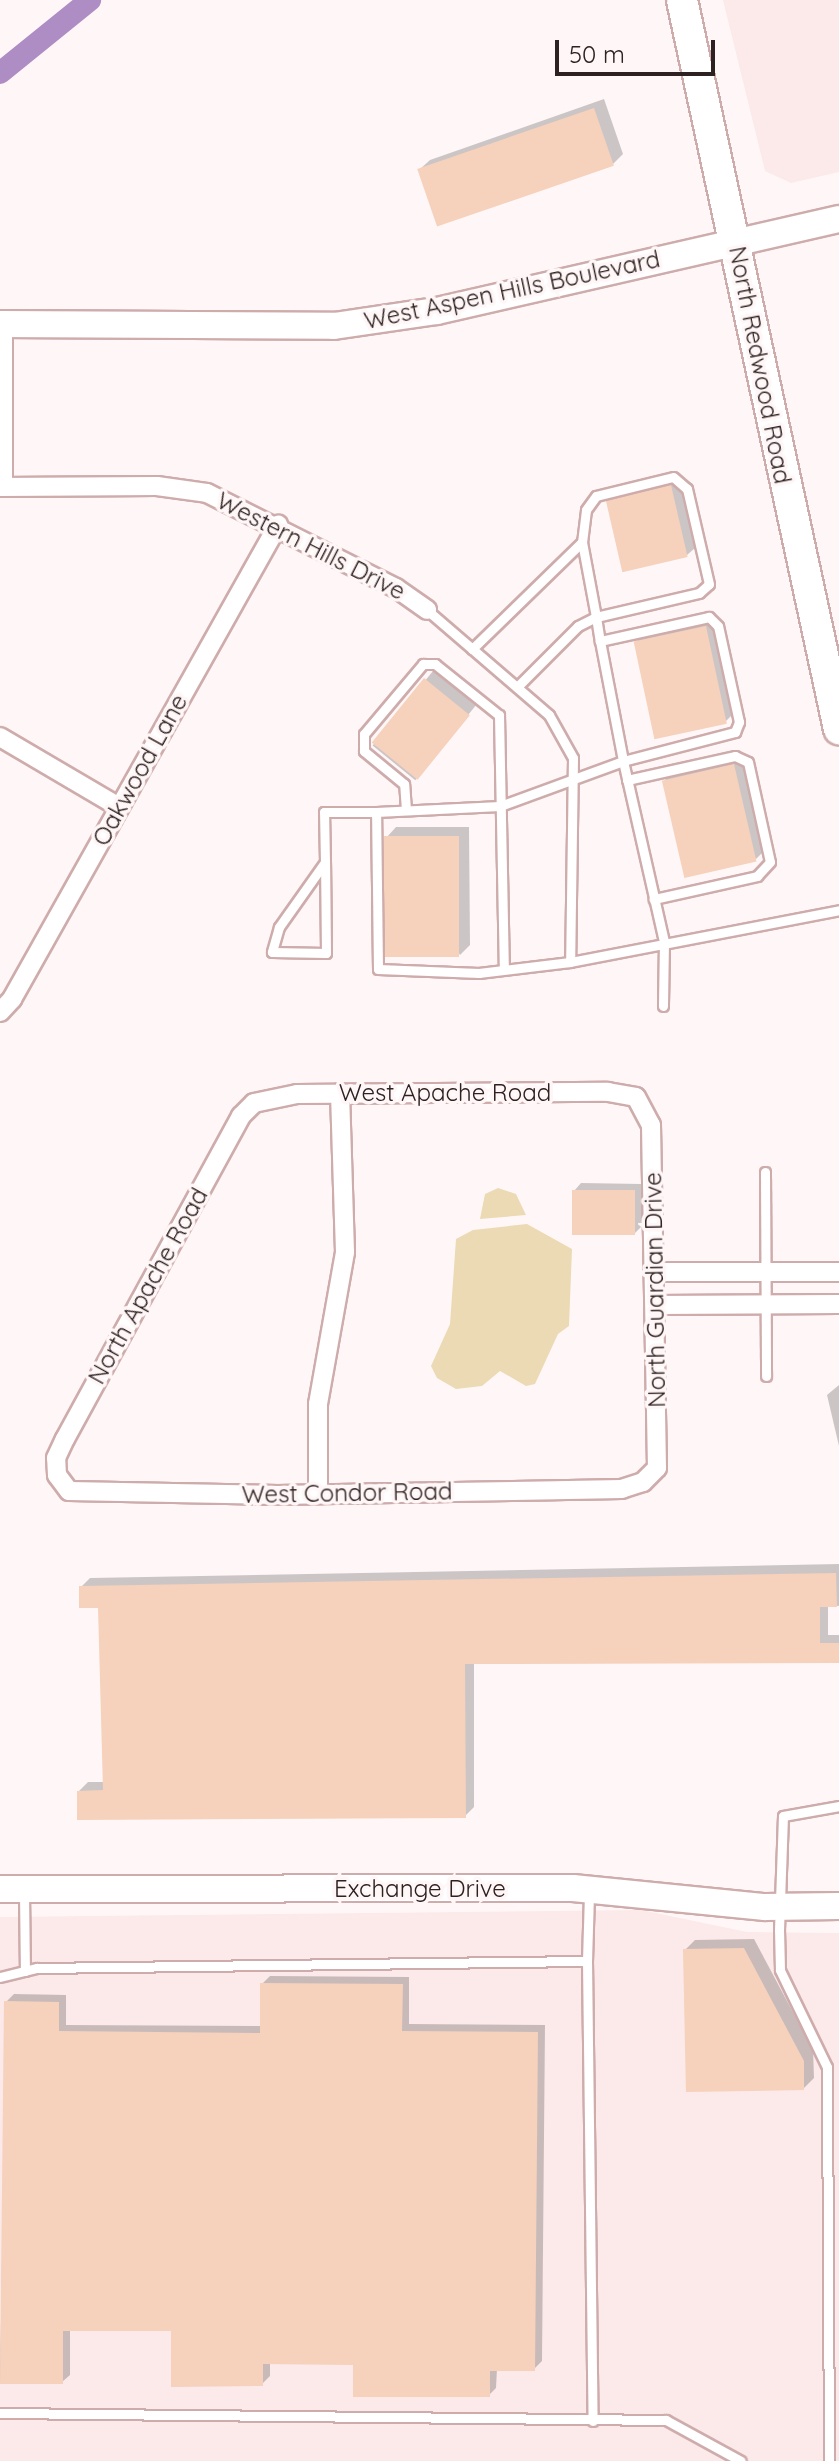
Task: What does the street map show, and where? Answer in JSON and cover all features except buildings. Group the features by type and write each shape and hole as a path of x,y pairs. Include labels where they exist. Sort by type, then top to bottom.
{"main road":[{"name":"North Redwood Road","path":"682,0 839,729"}],"street":[{"name":"West Aspen Hills Boulevard","path":"1,324 334,326 437,311 839,219"},
{"path":"1,324 2,487"},
{"name":"Western Hills Drive","path":"2,487 183,488 228,500 396,588 427,610"},
{"name":"Oakwood Lane","path":"0,1012 278,525"},
{"path":"0,737 119,807"},
{"name":"West Apache Road","path":"254,1103 340,1093 608,1092 636,1097"},
{"path":"318,1494 318,1404 345,1252 340,1093"},
{"name":"North Guardian Drive","path":"636,1097 651,1125 656,1272 657,1468 643,1482"},
{"name":"North Apache Road","path":"57,1475 56,1458 65,1439 241,1116 254,1103"},
{"path":"656,1272 839,1272"},
{"path":"656,1305 839,1304"},
{"name":"West Condor Road","path":"57,1475 69,1491 318,1494 622,1489 643,1482"},
{"name":"Exchange Drive","path":"12,1889 589,1889 780,1908 839,1906"}],"lane":[{"path":"517,687 578,626 596,617 699,593 709,584 687,489 673,477 596,496 586,510 582,542 596,617 600,641 623,761 664,941 663,1006"},
{"path":"472,649 582,542"},
{"path":"427,610 549,715 573,758 570,962"},
{"path":"325,862 279,927 272,952 326,953 325,862 324,812 500,806 623,761 735,732 739,722 718,626 709,617 600,641"},
{"path":"406,810 404,784 364,751 364,734 423,664 435,664 499,715 504,969"},
{"path":"627,780 735,756 748,762 770,862 757,876 654,899"},
{"path":"376,812 378,969 504,969 570,962 664,941 839,910"},
{"path":"765,1172 763,1304 766,1376"},
{"path":"829,2461 827,2067 780,1970 780,1908 783,1816 839,1806"},
{"path":"12,1889 25,1971"},
{"path":"589,1889 587,1961 593,2421"},
{"path":"0,1977 25,1971 587,1961"},
{"path":"0,2413 666,2420 741,2461"}],"shaded area":[{"path":"723,0 839,0 839,172 791,183 765,171"},
{"path":"498,1188 516,1194 526,1215 480,1219 485,1194"},
{"path":"527,1224 572,1249 569,1326 558,1334 535,1384 526,1386 500,1371 482,1386 456,1389 437,1378 431,1366 450,1324 456,1239 473,1230"},
{"path":"641,1910 747,1932 839,1933 839,2461 0,2461 0,1917"}],"waterway":[{"path":"0,73 90,0"}]}
